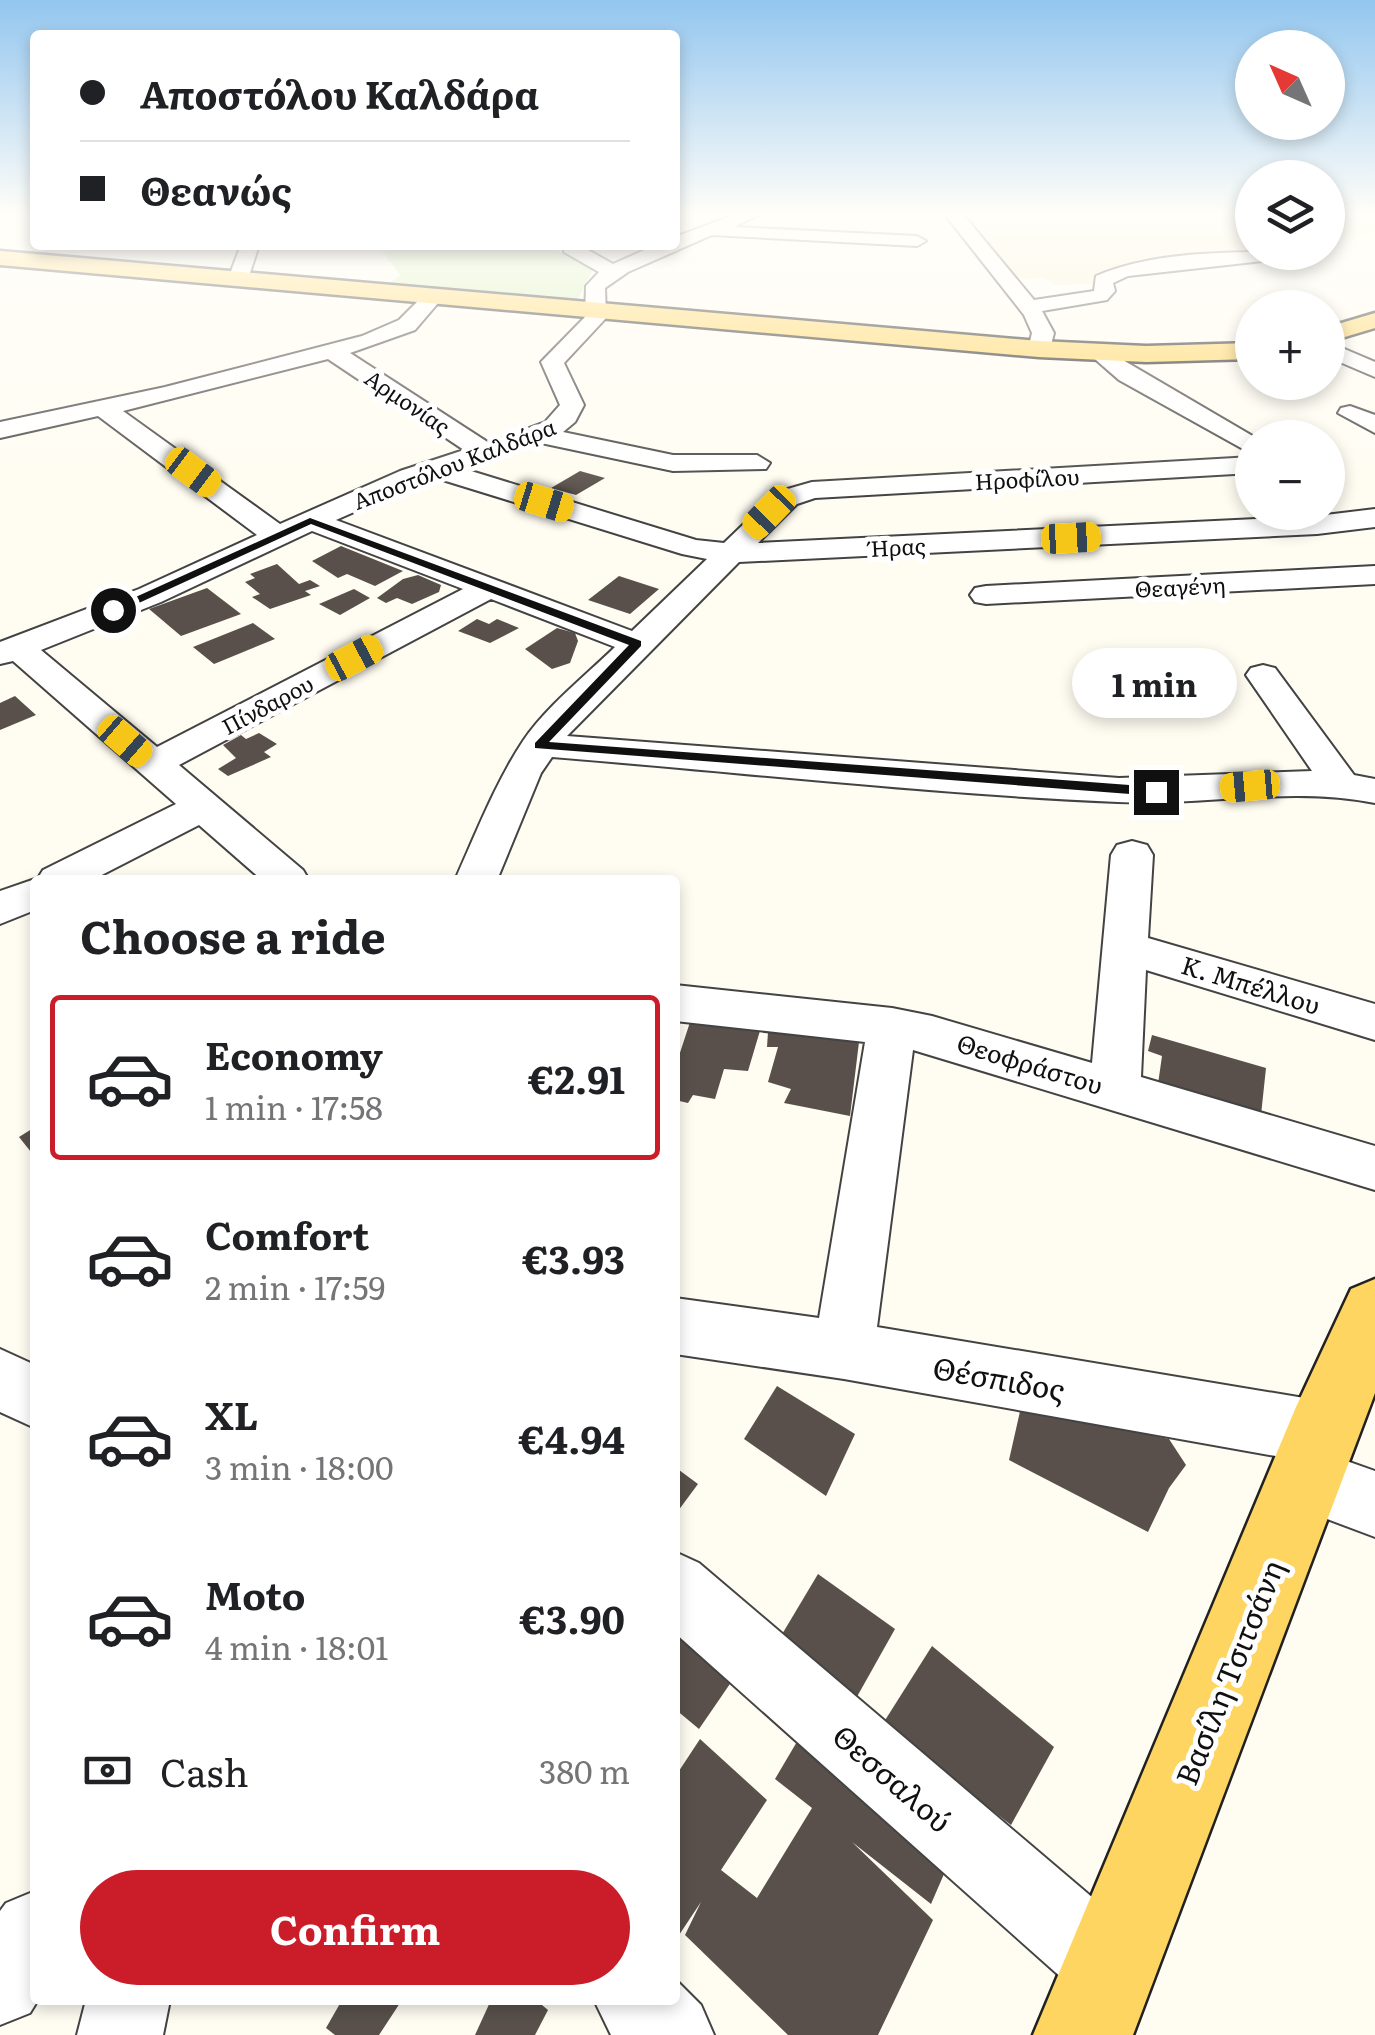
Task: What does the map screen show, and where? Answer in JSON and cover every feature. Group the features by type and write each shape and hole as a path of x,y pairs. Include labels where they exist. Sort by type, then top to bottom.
{"main road":[{"path":"545,307 1099,353 1186,355 1235,351"},
{"path":"1345,334 1374,331"},
{"path":"1345,342 1374,331"},
{"name":"Βασίλη Τσιτσάνη","path":"1097,2001 1349,1417"}],"street":[{"path":"0,430 104,408 327,341 390,334 410,322 424,307"},
{"path":"596,307 596,312"},
{"path":"1029,307 1043,333 1040,349"},
{"name":"Αποστόλου Καλδάρα","path":"9,650 144,598 432,468 539,435 563,422 571,410 552,362 589,325 596,312"},
{"name":"Αρμονίας","path":"327,341 483,451"},
{"path":"1099,353 1113,366 1235,436"},
{"path":"1345,356 1375,370"},
{"path":"104,408 278,536"},
{"path":"1350,413 1375,426"},
{"path":"539,435 674,462 757,464"},
{"path":"981,448 1036,539"},
{"name":"Ηροφίλου","path":"730,554 778,504 802,492 1235,466"},
{"name":"Ήρας","path":"432,468 694,548 730,554 1374,519"},
{"path":"1345,502 1374,519"},
{"path":"310,520 636,644"},
{"path":"478,875 506,802 540,746 636,644 730,554"},
{"name":"Θεαγένη","path":"986,595 1375,575"},
{"name":"Πίνδαρου","path":"152,764 489,588"},
{"path":"9,650 152,764 282,875"},
{"path":"1262,675 1358,788"},
{"path":"540,746 1119,790 1358,788"},
{"path":"68,875 200,808"},
{"path":"1115,1088 1132,855"},
{"path":"0,909 30,894"},
{"name":"Κ. Μπέλλου","path":"1126,947 1375,1022"},
{"name":"Θεοφράστου","path":"680,1004 892,1026 955,1040 1375,1168"},
{"path":"844,1350 892,1026"},
{"name":"Θέσπιδος","path":"680,1327 1349,1417"},
{"path":"0,1379 30,1395"},
{"name":"Θεσσαλού","path":"680,1592 1097,2001"},
{"path":"0,1984 30,1939"},
{"path":"120,2035 127,2005"},
{"path":"641,2005 670,2035"}],"building":[{"path":"580,471 605,478 576,495 551,488"},
{"path":"341,546 403,571 375,586 347,574 338,578 312,561"},
{"path":"277,564 299,584 310,580 320,586 305,591 311,595 270,609 252,597 260,594 245,582 255,578 250,574"},
{"path":"418,575 441,585 439,592 412,604 397,598 386,603 377,598 403,579"},
{"path":"619,576 659,589 630,614 588,600"},
{"path":"207,588 241,614 181,636 149,609"},
{"path":"354,589 370,598 340,615 319,604"},
{"path":"477,619 489,624 497,619 519,628 490,643 458,631"},
{"path":"253,623 275,639 214,664 193,647"},
{"path":"557,628 575,633 578,641 570,663 552,669 525,649"},
{"path":"15,696 36,715 0,730 0,703"},
{"path":"259,733 277,744 264,752 271,757 228,776 218,769 236,758 223,745 241,735 246,739"},
{"path":"692,1016 762,1024 748,1071 724,1069 715,1099 693,1095 688,1103 680,1101 680,1053"},
{"path":"768,1032 859,1042 850,1116 784,1103 791,1089 768,1082 778,1047 767,1047"},
{"path":"1152,1035 1266,1068 1261,1115 1158,1084 1162,1056 1148,1051"},
{"path":"30,1130 30,1151 19,1137"},
{"path":"777,1386 855,1434 826,1496 744,1439"},
{"path":"1021,1407 1169,1439 1186,1465 1169,1488 1148,1532 1009,1460"},
{"path":"680,1471 698,1484 680,1508"},
{"path":"818,1574 895,1629 854,1702 781,1636"},
{"path":"680,1608 745,1662 699,1729 680,1713"},
{"path":"932,1646 1054,1747 1011,1825 882,1725"},
{"path":"808,1723 957,1844 931,1904 852,1842 933,1920 878,2035 788,2035 685,1935 701,1902 680,1934 680,1769 700,1739 767,1800 721,1870 757,1898 812,1808 775,1779"},
{"path":"339,2005 399,2005 379,2035 335,2035 326,2028"},
{"path":"489,2005 542,2005 548,2010 535,2035 475,2035"}],"route":[{"path":"113,610 310,520 636,644 560,720 540,746 1156,792"}]}
